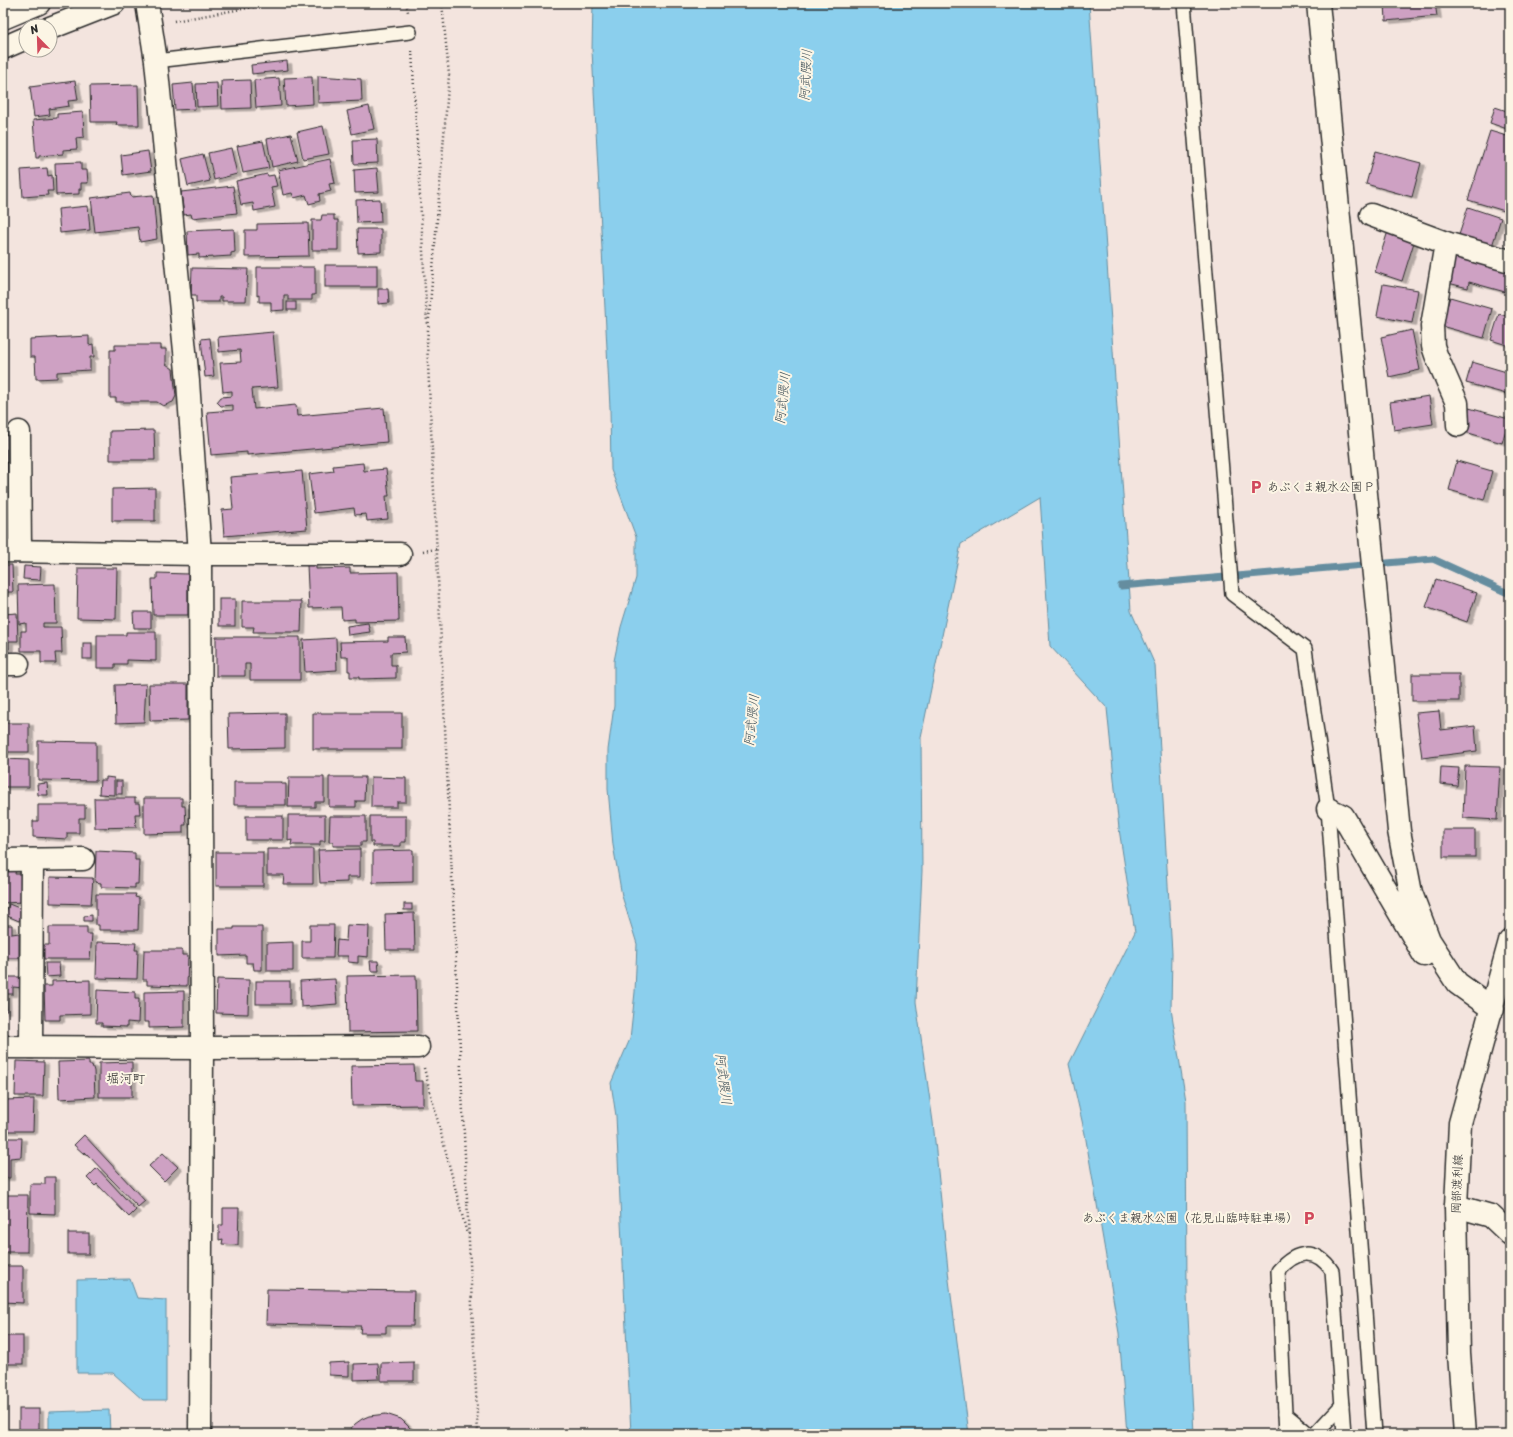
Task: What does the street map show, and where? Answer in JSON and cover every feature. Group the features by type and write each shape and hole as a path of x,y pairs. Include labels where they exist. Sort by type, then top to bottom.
{"main road":[{"path":"3,18 39,3"},
{"path":"58,25 114,3"},
{"path":"147,3 156,61 188,381 200,554 202,1048 200,1434"},
{"path":"1318,3 1399,831 1411,893 1429,940 1456,983 1493,1009"},
{"path":"3,48 18,41"},
{"path":"1370,215 1446,243 1510,261"},
{"path":"1446,243 1433,320 1432,337 1433,346 1440,367 1457,403 1458,425"},
{"path":"19,432 11,551 200,554 400,554"},
{"path":"1328,809 1343,816 1430,966 1446,981 1456,983"},
{"path":"3,860 84,859"},
{"path":"31,1047 32,860"},
{"name":"岡部渡利線","path":"1464,1434 1459,1354 1456,1206 1460,1123 1493,1009 1510,941"},
{"path":"3,1047 418,1047"},
{"path":"1456,1206 1491,1216 1510,1234"}],"lane":[{"path":"1184,3 1232,594 1305,649 1328,809 1374,1434"},
{"path":"156,61 410,32"},
{"path":"1286,1434 1278,1271 1299,1254 1316,1256 1325,1261 1332,1271 1344,1434"},
{"path":"1315,1434 1342,1405"},
{"path":"1285,1414 1309,1434"}],"path":[{"path":"150,25 276,3"},
{"path":"428,334 449,75 442,3"},
{"path":"410,32 428,334 478,1434"},
{"path":"418,1047 469,1240"}],"water":[{"name":"阿武隈川","path":"593,3 1089,3 1131,611 1155,665 1172,953 1171,1009 1186,1101 1187,1296 1194,1434 1127,1434 1119,1333 1085,1134 1069,1064 1135,932 1119,829 1107,708 1050,646 1040,497 961,544 921,737 922,871 916,1002 933,1122 949,1280 969,1434 631,1434 616,1116 611,1083 630,1039 635,992 637,944 622,896 613,845 608,789 608,750 614,706 614,661 621,627 636,578 636,537 611,470 610,408 592,50"},
{"path":"130,1279 137,1298 166,1300 166,1400 143,1400 113,1373 77,1373 77,1280"},
{"path":"109,1410 110,1434 49,1434 49,1412"}],"building":[{"path":"1385,3 1435,3 1437,16 1386,21"},
{"path":"287,61 288,70 252,74 251,65"},
{"path":"318,76 361,79 362,101 318,103"},
{"path":"312,77 313,104 286,106 284,78"},
{"path":"279,78 281,106 256,108 254,80"},
{"path":"250,80 251,108 222,109 221,81"},
{"path":"75,81 78,100 68,101 69,106 49,109 50,115 34,117 30,87"},
{"path":"193,83 195,109 175,110 173,85"},
{"path":"217,83 218,106 197,107 196,84"},
{"path":"138,85 139,125 116,125 117,122 91,122 90,86"},
{"path":"369,106 374,129 352,134 347,111"},
{"path":"1495,107 1510,112 1510,130 1490,123"},
{"path":"83,112 84,137 76,138 77,149 63,150 63,154 39,156 39,158 36,158 33,120 57,118 57,114"},
{"path":"323,126 329,154 303,159 297,132"},
{"path":"1490,131 1510,137 1510,207 1508,212 1468,200"},
{"path":"291,134 298,161 272,167 267,139"},
{"path":"377,139 378,163 354,164 353,140"},
{"path":"263,141 269,168 243,173 237,146"},
{"path":"231,148 237,174 214,180 208,153"},
{"path":"148,151 151,171 123,175 121,155"},
{"path":"1375,151 1421,163 1412,197 1366,184"},
{"path":"203,154 210,181 188,186 182,159"},
{"path":"330,159 335,183 329,184 331,191 319,194 320,201 309,204 306,195 294,198 292,193 283,195 278,170"},
{"path":"81,162 81,170 87,170 88,183 81,183 79,194 56,195 55,163"},
{"path":"47,168 48,176 52,175 53,191 47,191 48,195 23,197 21,170"},
{"path":"377,168 379,192 355,193 354,170"},
{"path":"267,174 268,176 274,175 277,186 271,187 275,207 254,211 253,203 241,205 236,181"},
{"path":"233,186 237,213 192,218 191,214 184,215 181,192"},
{"path":"130,193 131,197 153,195 157,239 140,242 138,227 95,232 91,198"},
{"path":"380,199 381,222 357,223 356,200"},
{"path":"88,206 90,230 60,233 58,209"},
{"path":"1468,207 1501,218 1492,246 1459,235"},
{"path":"322,215 334,215 334,220 338,220 338,250 312,250 312,220 321,220"},
{"path":"308,223 309,256 245,257 245,230 257,230 257,224"},
{"path":"234,229 235,252 231,253 231,256 199,258 199,254 188,255 187,231"},
{"path":"357,229 381,229 381,252 358,253"},
{"path":"1388,231 1415,239 1402,281 1375,272"},
{"path":"1457,252 1510,267 1510,274 1505,292 1469,282 1468,288 1448,283"},
{"path":"325,265 377,265 377,287 325,287"},
{"path":"257,267 315,267 315,295 312,295 312,300 288,300 288,295 284,295 284,310 271,311 271,302 259,302 259,295 257,296"},
{"path":"192,268 248,269 246,301 222,301 222,297 219,297 219,302 196,302 196,295 191,295"},
{"path":"1383,284 1418,290 1412,323 1377,316"},
{"path":"378,289 388,289 389,303 378,304"},
{"path":"1450,297 1492,309 1484,338 1441,326"},
{"path":"287,302 296,302 296,310 287,310"},
{"path":"1499,314 1510,317 1510,346 1491,340"},
{"path":"1412,330 1420,370 1389,377 1381,337"},
{"path":"273,332 278,387 252,389 254,409 296,405 297,416 384,408 387,442 247,455 247,452 211,455 207,412 233,410 233,405 221,406 217,402 221,397 232,396 232,391 223,392 220,363 241,362 240,350 219,352 218,337"},
{"path":"89,336 89,345 93,344 94,357 90,357 90,370 57,372 57,378 36,379 35,357 30,357 30,339"},
{"path":"210,338 214,376 205,377 201,339"},
{"path":"115,345 161,345 161,349 166,349 166,364 173,369 176,396 173,402 163,406 157,402 116,402 116,398 110,398 110,350 115,350"},
{"path":"1472,362 1510,373 1510,395 1466,383"},
{"path":"1429,396 1433,424 1394,430 1390,402"},
{"path":"1469,408 1509,419 1502,443 1462,431"},
{"path":"154,430 155,460 110,460 110,431"},
{"path":"3,449 6,449 6,463 13,463 13,481 3,481"},
{"path":"1457,461 1492,471 1484,500 1449,490"},
{"path":"363,463 364,471 386,469 389,496 386,496 388,519 367,521 366,514 355,515 354,508 314,513 309,474 334,471 333,466"},
{"path":"302,471 307,529 224,536 222,510 233,509 230,477"},
{"path":"3,487 12,487 12,495 3,495"},
{"path":"155,488 155,521 112,521 112,489"},
{"path":"3,565 12,565 13,592 3,592"},
{"path":"307,565 316,565 316,569 350,568 350,573 398,572 399,621 355,622 355,619 342,620 341,607 309,608"},
{"path":"24,566 41,567 40,580 23,579"},
{"path":"78,568 117,568 116,619 77,618"},
{"path":"157,573 188,574 188,615 153,615 152,579 157,579"},
{"path":"1436,579 1477,593 1467,622 1426,607"},
{"path":"55,584 56,623 43,623 43,627 61,627 62,653 55,653 56,663 41,663 41,651 21,651 21,631 26,631 26,623 19,624 18,585"},
{"path":"219,599 235,599 235,626 219,626"},
{"path":"242,601 302,601 301,632 253,632 254,627 242,627"},
{"path":"133,612 151,612 151,628 134,628"},
{"path":"17,613 18,641 9,641 9,649 3,649 3,614"},
{"path":"368,623 370,632 348,635 347,626"},
{"path":"126,632 156,632 156,661 127,660 127,664 115,664 115,668 97,668 97,635 126,635"},
{"path":"216,637 300,637 300,680 250,680 250,664 245,664 245,676 216,676"},
{"path":"388,637 405,637 406,652 391,653 391,665 396,665 396,678 359,679 359,677 350,677 350,671 348,671 348,657 341,657 340,642 388,641"},
{"path":"336,638 337,670 305,672 303,640"},
{"path":"83,643 92,643 92,659 83,659"},
{"path":"1412,674 1459,674 1459,701 1412,701"},
{"path":"146,684 144,722 116,723 115,685"},
{"path":"149,684 188,684 188,720 150,721"},
{"path":"1439,711 1441,730 1475,726 1477,751 1422,758 1416,713"},
{"path":"285,713 285,748 229,749 228,714"},
{"path":"313,713 402,713 402,749 313,749"},
{"path":"3,723 29,723 29,752 3,752"},
{"path":"38,741 96,742 96,781 38,780"},
{"path":"3,759 29,760 29,787 3,787"},
{"path":"1465,766 1500,767 1497,820 1463,818"},
{"path":"1441,767 1459,768 1457,786 1440,784"},
{"path":"106,777 114,778 114,795 99,794 100,780 106,780"},
{"path":"289,777 324,777 324,802 315,802 315,807 288,807"},
{"path":"329,777 365,777 364,801 356,801 356,807 329,807"},
{"path":"371,777 406,778 406,802 397,802 397,807 371,807"},
{"path":"116,781 122,781 122,794 116,794"},
{"path":"234,782 282,782 281,784 286,784 286,805 234,805"},
{"path":"47,783 48,795 38,795 37,784"},
{"path":"94,798 135,798 135,803 139,803 140,814 135,814 136,827 95,828"},
{"path":"144,798 182,798 182,806 185,806 186,825 183,825 183,833 144,834"},
{"path":"38,805 85,805 85,818 79,818 79,833 67,833 67,839 33,837 33,821 38,821"},
{"path":"288,815 325,815 325,841 320,841 320,845 291,845 292,840 288,841"},
{"path":"246,816 283,816 283,840 246,840"},
{"path":"330,816 366,816 366,842 361,842 361,846 333,846 333,842 329,842"},
{"path":"370,816 406,816 406,842 401,842 401,846 373,846 373,842 370,842"},
{"path":"1443,830 1475,830 1475,857 1443,857"},
{"path":"267,849 313,849 313,884 283,884 284,875 267,875"},
{"path":"360,849 360,877 347,877 347,882 320,883 318,850"},
{"path":"413,850 413,882 373,883 373,851"},
{"path":"96,851 135,853 135,860 139,860 138,884 135,884 135,888 101,887 101,883 95,882"},
{"path":"216,852 263,852 263,886 216,886"},
{"path":"16,867 15,874 22,874 23,902 3,903 3,868"},
{"path":"50,877 93,878 91,904 50,903"},
{"path":"96,894 136,894 135,897 139,898 138,930 99,930 99,925 96,925"},
{"path":"9,904 24,910 19,921 5,915"},
{"path":"404,904 412,904 412,910 404,910"},
{"path":"414,913 415,950 386,950 385,914"},
{"path":"92,915 92,921 84,921 84,916"},
{"path":"3,925 12,925 12,934 19,933 19,958 3,958"},
{"path":"310,925 334,925 333,958 302,958 302,941 310,941"},
{"path":"347,925 369,926 368,957 358,956 358,963 348,962 348,956 336,956 337,940 346,941"},
{"path":"49,927 87,927 87,934 92,934 90,959 44,959 44,945 49,945"},
{"path":"234,927 262,927 262,970 254,970 253,963 246,963 246,955 219,956 219,929 234,929"},
{"path":"97,942 136,943 135,950 138,950 137,979 96,978"},
{"path":"293,942 293,971 267,971 267,943"},
{"path":"144,950 182,950 182,955 188,955 187,986 147,985 147,980 143,980"},
{"path":"370,961 378,961 379,971 371,971"},
{"path":"45,963 59,963 60,976 46,977"},
{"path":"416,975 417,1031 348,1032 347,976"},
{"path":"3,977 23,977 23,988 13,987 13,994 6,994 7,1011 3,1011"},
{"path":"217,979 249,980 248,1014 216,1013"},
{"path":"335,979 337,1004 301,1007 300,981"},
{"path":"90,980 90,1014 60,1015 60,1020 45,1020 44,986 52,986 52,981"},
{"path":"256,981 290,981 290,1004 256,1004"},
{"path":"97,990 135,992 135,999 139,999 138,1023 127,1022 127,1027 102,1026 102,1023 96,1023"},
{"path":"184,991 184,1027 149,1028 149,1022 144,1022 144,992"},
{"path":"16,1061 44,1062 43,1096 15,1096"},
{"path":"89,1061 89,1065 92,1065 94,1071 95,1097 59,1099 58,1062"},
{"path":"132,1062 132,1097 99,1097 99,1063"},
{"path":"414,1065 415,1081 423,1081 423,1105 352,1106 351,1066"},
{"path":"34,1099 33,1131 4,1131 4,1100"},
{"path":"84,1135 145,1201 138,1207 85,1152 84,1154 74,1145"},
{"path":"3,1138 22,1138 21,1157 10,1158 10,1178 3,1178"},
{"path":"163,1153 178,1167 164,1181 149,1166"},
{"path":"97,1168 136,1210 129,1217 97,1184 95,1186 87,1178"},
{"path":"45,1177 55,1177 55,1214 30,1213 30,1184 45,1184"},
{"path":"3,1195 28,1195 27,1252 3,1252"},
{"path":"223,1208 239,1208 238,1245 222,1244 223,1239 219,1240 219,1225 223,1225"},
{"path":"68,1233 89,1233 89,1254 68,1254"},
{"path":"3,1266 23,1266 23,1303 3,1302"},
{"path":"267,1289 414,1291 413,1326 386,1326 386,1333 360,1333 361,1326 266,1324"},
{"path":"3,1336 23,1336 23,1364 3,1364"},
{"path":"349,1362 349,1376 329,1375 329,1363"},
{"path":"414,1362 414,1381 381,1381 381,1363"},
{"path":"378,1363 379,1379 354,1380 354,1364"},
{"path":"19,1409 39,1409 39,1434 19,1434"},
{"path":"386,1414 401,1419 416,1434 346,1434 362,1419 369,1416"}],"waterway":[{"path":"1121,586 1433,559 1510,594"}],"place":[{"name":"あぶくま親水公園Ｐ","path":"1256,487"},
{"name":"あぶくま親水公園（花見山臨時駐車場）","path":"1309,1218"}],"district":[{"name":"堀河町","path":"126,1078"}]}
